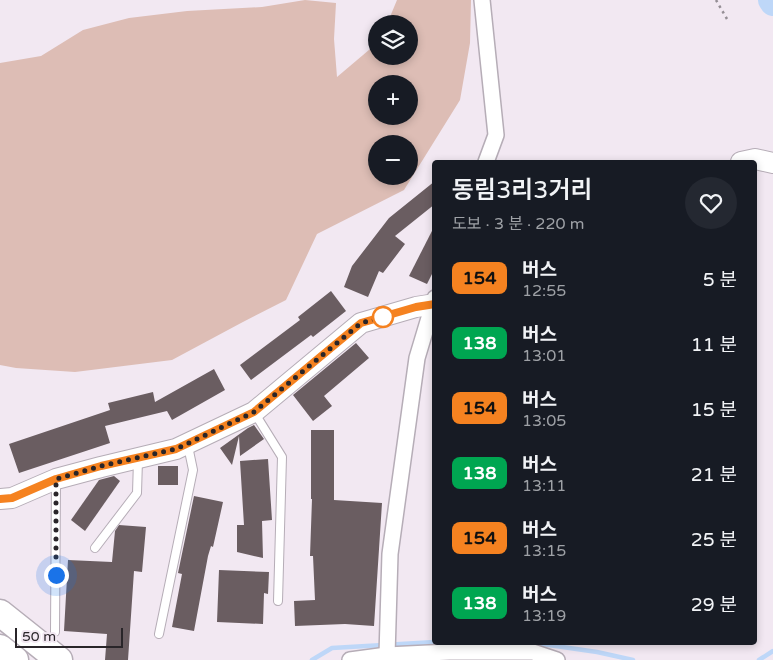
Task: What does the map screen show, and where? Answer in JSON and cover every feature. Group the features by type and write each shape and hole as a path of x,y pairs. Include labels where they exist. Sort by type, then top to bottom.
{"highway":[{"path":"0,613 59,660"},
{"path":"0,648 15,660"}],"street":[{"path":"482,0 496,135 487,160"},
{"path":"751,160 755,159 773,163"},
{"path":"0,499 12,498 56,479 101,466 176,449 187,444 254,412 361,323 432,303"},
{"path":"387,658 391,544 417,358 432,309"},
{"path":"350,660 449,652 534,652 557,660"}],"lane":[{"path":"254,412 282,457 278,602"},
{"path":"158,634 193,470 187,444"},
{"path":"95,548 137,494 138,458"},
{"path":"55,632 56,479"}],"path":[{"path":"716,0 727,19"}],"shaded area":[{"path":"305,0 336,3 334,39 337,77 368,51 368,65 418,65 418,15 391,15 397,0 471,0 470,43 460,100 418,168 418,135 368,135 368,185 407,185 404,190 317,234 286,300 172,360 75,372 16,368 0,365 0,63 41,56 83,30 129,18 187,11 262,7"}],"building":[{"path":"432,183 432,206 395,236 405,244 383,273 379,271 368,297 344,287 352,266 389,218"},
{"path":"432,231 432,274 427,284 409,276"},
{"path":"331,291 346,311 313,337 311,335 251,380 240,365 300,320 298,317"},
{"path":"356,343 369,358 324,396 332,406 313,421 293,395"},
{"path":"214,369 225,390 172,420 167,411 105,426 110,443 19,473 9,444 110,410 108,403 153,392 155,402"},
{"path":"254,425 264,439 240,456 239,436 232,465 220,448"},
{"path":"311,430 334,430 334,500 382,503 374,626 345,624 295,626 294,601 315,600 313,556 310,556 312,499"},
{"path":"268,459 272,520 262,521 263,558 237,552 237,525 244,525 240,461"},
{"path":"158,466 178,466 178,485 158,485"},
{"path":"114,476 120,481 85,531 71,520 99,480"},
{"path":"194,496 223,502 213,547 211,546 208,556 194,631 172,627 182,574 178,573"},
{"path":"119,525 146,527 142,572 134,571 128,660 105,660 107,634 64,631 68,560 112,562 115,531"},
{"path":"219,570 269,572 268,594 264,593 263,624 217,622"}],"waterway":[{"path":"312,660 332,648 432,642"},
{"path":"549,645 597,652 633,660"},
{"path":"759,660 773,651"}],"bus line":[{"name":"154","path":"0,499 12,498 56,479 101,466 176,449 254,412 361,323 416,307 432,304"}],"route":[{"path":"56,575 56,479 101,466 176,449 254,412 361,323 383,317"}]}
